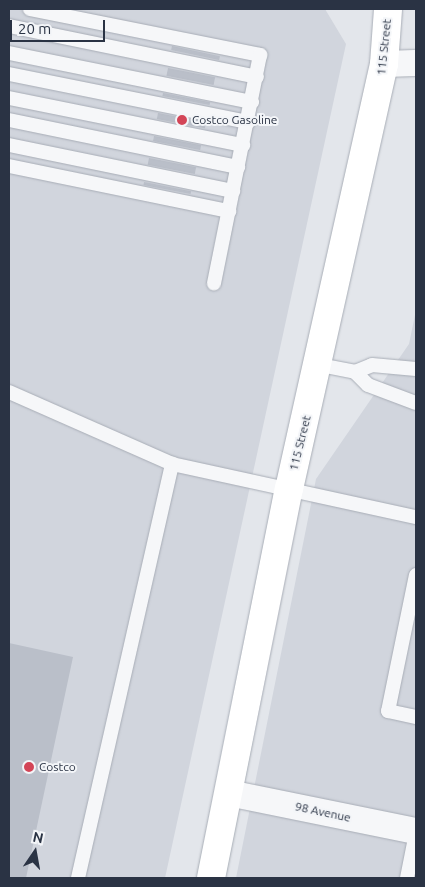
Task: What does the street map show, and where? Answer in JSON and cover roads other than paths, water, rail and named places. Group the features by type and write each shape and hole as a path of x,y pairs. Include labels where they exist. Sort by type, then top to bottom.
{"street":[{"name":"115 Street","path":"211,878 288,489 320,365 384,64 388,9"},
{"path":"384,64 416,63"},
{"name":"98 Avenue","path":"229,793 416,832"}],"lane":[{"path":"30,9 260,55 214,283"},
{"path":"9,26 257,77"},
{"path":"9,53 252,102"},
{"path":"9,74 248,122"},
{"path":"9,98 243,145"},
{"path":"9,120 238,167"},
{"path":"9,145 233,191"},
{"path":"9,166 229,211"},
{"path":"320,365 355,372 372,366 416,369"},
{"path":"355,372 368,385 416,403"},
{"path":"9,392 172,464 416,517"},
{"path":"78,878 172,464"},
{"path":"416,575 388,711 416,717"},
{"path":"407,878 416,832"}],"place":[{"name":"Costco Gasoline","path":"182,120"},
{"name":"Costco","path":"29,767"}]}
